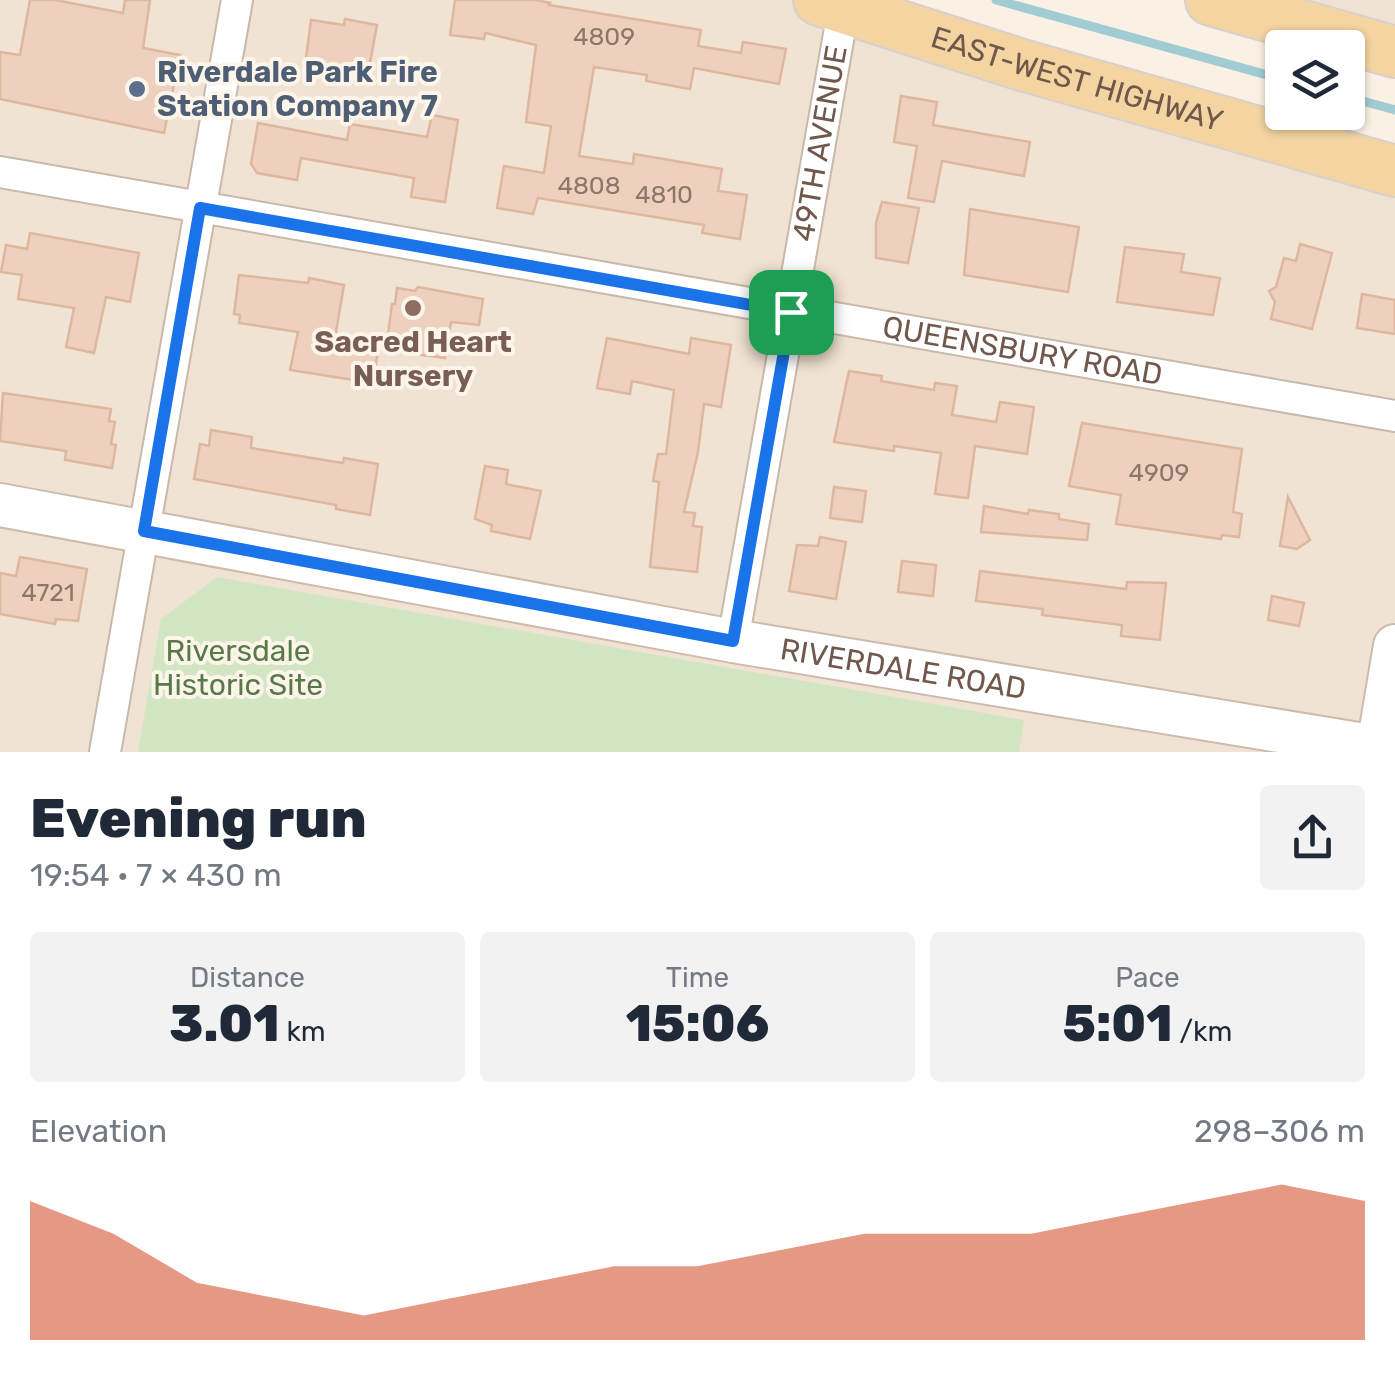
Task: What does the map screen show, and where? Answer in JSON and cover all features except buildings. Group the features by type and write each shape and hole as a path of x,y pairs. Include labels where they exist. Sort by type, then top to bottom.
{"main road":[{"path":"1211,0 1395,52"},
{"name":"EAST-WEST HIGHWAY","path":"836,3 1041,71 1395,171"}],"street":[{"path":"105,752 236,0"},
{"name":"49TH AVENUE","path":"733,641 791,312 836,3"},
{"name":"QUEENSBURY ROAD","path":"0,172 1395,416"},
{"name":"RIVERDALE ROAD","path":"0,505 733,641 1383,750"},
{"path":"1383,750 1395,646"}],"shaded area":[{"path":"0,0 817,0 1395,170 1395,752 0,752"},
{"path":"1210,0 1395,0 1395,52 1365,44 1365,30 1317,30"}],"green space":[{"name":"Riversdale Historic Site","path":"217,577 1024,720 1019,752 138,752 161,619"}],"waterway":[{"path":"996,0 1265,74"},
{"path":"1365,102 1395,110"}],"place":[{"name":"Riverdale Park Fire Station Company 7","path":"137,89"},
{"name":"Sacred Heart Nursery","path":"413,308"}],"route":[{"path":"200,208 791,312 733,641 144,531 200,208"}]}
